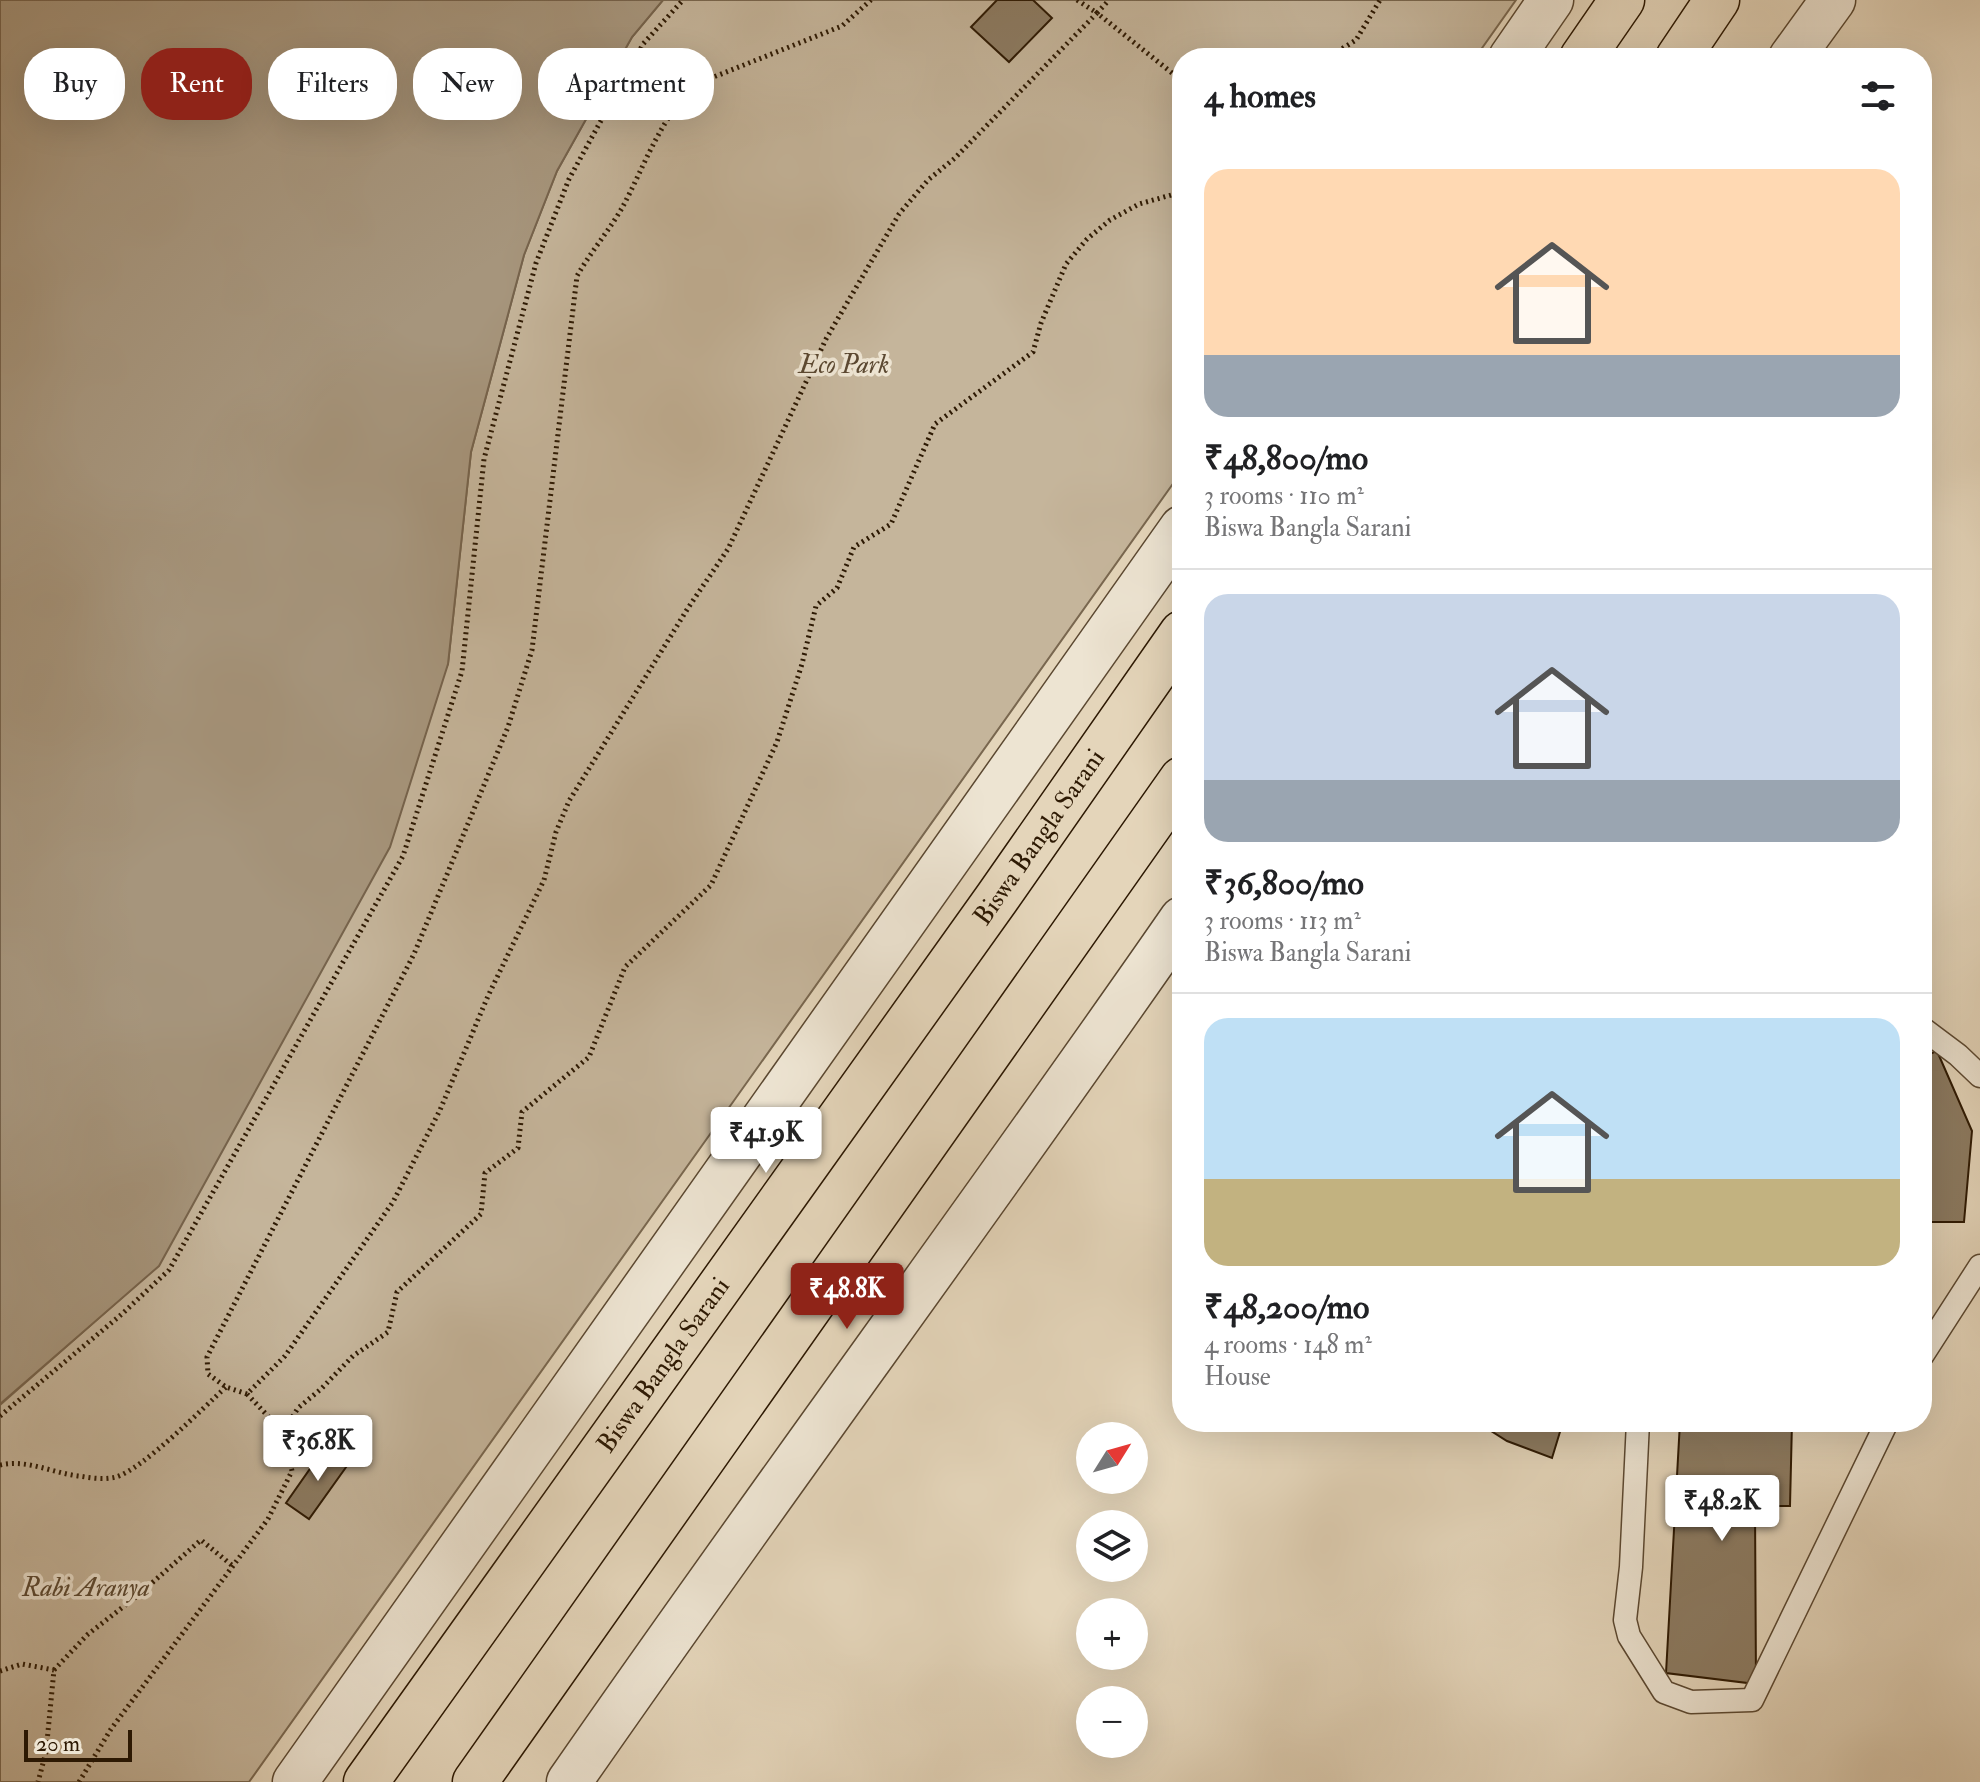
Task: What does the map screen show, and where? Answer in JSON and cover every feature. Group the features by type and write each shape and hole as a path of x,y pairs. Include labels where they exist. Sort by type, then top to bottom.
{"main road":[{"path":"1589,48 1622,0"},
{"path":"1685,48 1717,0"},
{"name":"Biswa Bangla Sarani","path":"366,1782 988,911 1172,647"},
{"path":"475,1782 1172,793"}],"street":[{"path":"1518,48 1551,0"},
{"path":"1798,48 1833,0"},
{"path":"295,1782 1172,542"},
{"path":"569,1782 715,1571 1070,1080 1172,933"}],"lane":[{"path":"1932,1036 1980,1076"},
{"path":"1932,1340 1980,1266"},
{"path":"1638,1432 1631,1567 1625,1620 1629,1636 1664,1692 1691,1702 1752,1700 1882,1432"}],"path":[{"path":"0,1416 112,1323 169,1270 403,856 462,671 484,459 536,263 569,179 643,44 683,0"},
{"path":"79,1782 111,1729 268,1519 292,1471 283,1432 247,1394 226,1387 208,1374 207,1357 414,954 508,727 532,650 577,276 620,212 672,112 686,93 701,82 842,26 871,0"},
{"path":"1077,0 1172,73"},
{"path":"247,1394 285,1356 393,1202 440,1110 488,996 544,880 556,832 569,801 728,549 826,339 899,214 928,180 955,158 1109,0"},
{"path":"1343,48 1356,40 1380,0"},
{"path":"283,1432 298,1408 353,1356 388,1332 397,1292 481,1214 485,1173 518,1148 522,1112 589,1057 625,967 711,885 777,742 802,664 816,606 837,588 854,547 891,524 935,424 1033,352 1041,323 1066,264 1087,239 1110,220 1139,204 1172,195"},
{"path":"0,1465 40,1466 76,1476 104,1479 118,1476 144,1460 226,1387"},
{"path":"38,1782 46,1752 54,1670 87,1635 201,1540 234,1567"},
{"path":"0,1671 22,1664 54,1670"}],"green space":[{"name":"Eco Park","path":"663,0 1516,0 1482,48 1172,48 1172,485 249,1782 0,1782 0,1405 159,1265 448,664 471,452 524,255 557,171 586,120 714,120 714,48 626,48"}],"shaded area":[{"path":"0,0 663,0 626,48 538,48 538,120 586,120 557,171 524,255 471,452 448,664 390,847 159,1266 0,1404"}],"building":[{"path":"997,0 1033,0 1052,18 1009,62 971,27"},
{"path":"1937,1051 1972,1131 1964,1222 1932,1222 1932,1053"},
{"path":"1493,1432 1560,1432 1552,1458 1507,1441"},
{"path":"1679,1432 1792,1432 1790,1506 1755,1506 1756,1684 1666,1673"},
{"path":"326,1446 349,1463 309,1519 286,1503"}],"park label":[{"name":"Rabi Aranya","path":"86,1588"}]}
